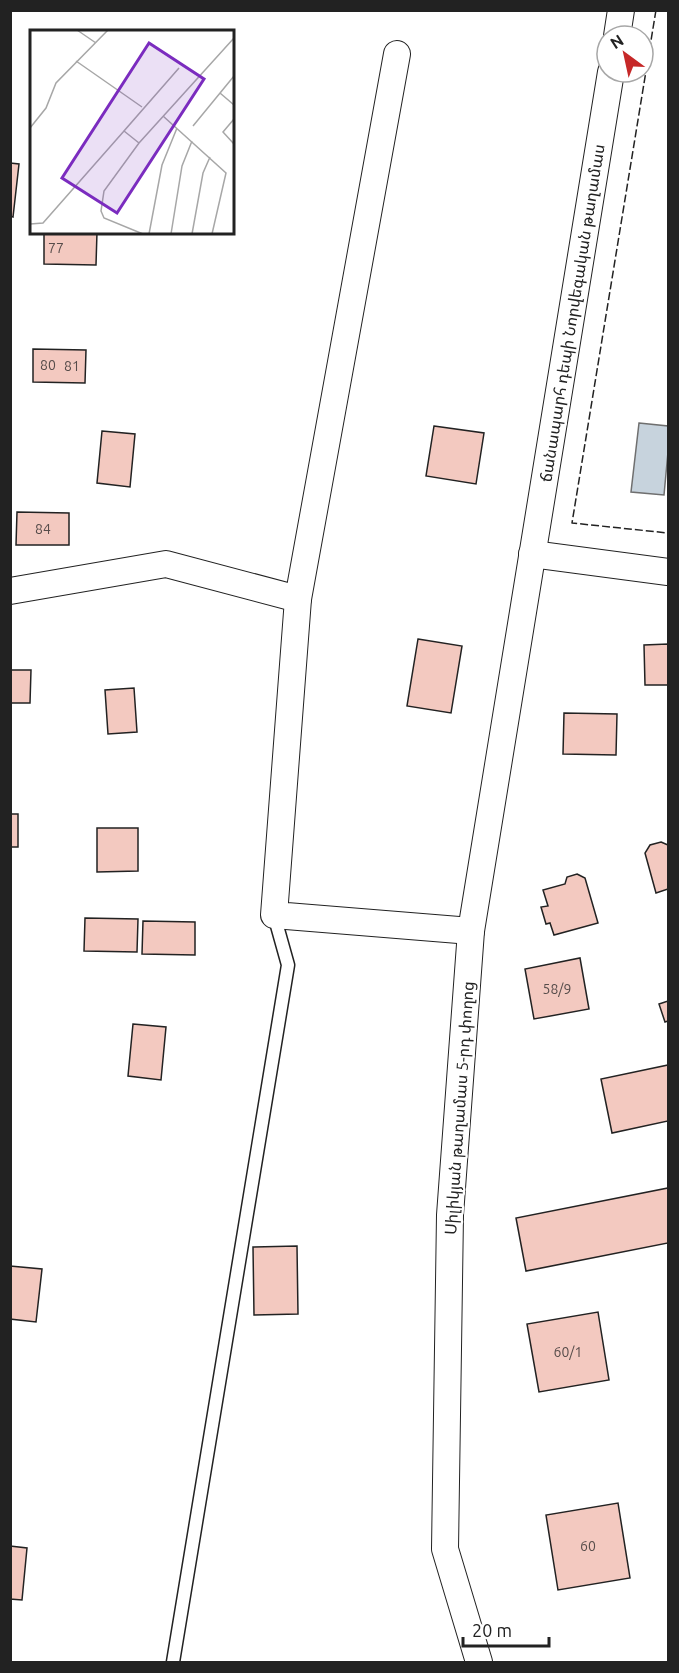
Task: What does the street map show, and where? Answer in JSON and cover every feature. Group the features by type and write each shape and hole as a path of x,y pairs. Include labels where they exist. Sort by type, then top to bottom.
{"street":[{"path":"397,54 298,599 274,915 471,931"},
{"name":"ճանապարհ դեպի Նորվեգական թաղամաս","path":"532,554 609,84"},
{"path":"532,554 669,572"},
{"name":"Սիլիկյան թաղամաս 5-րդ փողոց","path":"478,1662 445,1549 450,1215 471,931 532,554"},
{"path":"10,591 166,564 298,599"}],"lane":[{"path":"173,1662 288,965 274,915"}],"shaded area":[{"path":"639,423 668,426 664,495 631,492"}],"building":[{"path":"10,163 19,164 13,217 10,216"},
{"path":"44,234 97,234 96,265 44,264"},
{"path":"33,349 86,350 85,383 33,382"},
{"path":"434,426 484,433 476,484 426,476"},
{"path":"102,431 135,434 130,487 97,483"},
{"path":"17,512 69,513 69,545 16,545"},
{"path":"418,639 462,646 451,713 407,706"},
{"path":"668,644 668,685 645,685 644,645"},
{"path":"10,670 31,670 30,703 10,703"},
{"path":"134,688 137,732 108,734 105,690"},
{"path":"564,713 617,714 616,755 563,754"},
{"path":"10,814 18,814 18,847 10,847"},
{"path":"97,828 138,828 138,871 97,872"},
{"path":"661,842 668,845 668,889 656,893 645,853 650,845"},
{"path":"577,874 585,878 598,923 554,935 550,923 546,924 541,907 548,906 543,890 565,884 567,877"},
{"path":"85,918 138,919 137,952 84,951"},
{"path":"143,921 195,922 195,955 142,954"},
{"path":"580,958 589,1009 534,1019 525,969"},
{"path":"668,1001 668,1021 665,1022 659,1004"},
{"path":"133,1024 166,1027 161,1080 128,1076"},
{"path":"668,1065 668,1121 612,1133 601,1079"},
{"path":"668,1188 668,1243 526,1271 516,1218"},
{"path":"297,1246 298,1314 254,1315 253,1247"},
{"path":"10,1266 42,1269 36,1322 10,1319"},
{"path":"598,1312 609,1380 539,1392 527,1324"},
{"path":"618,1503 630,1578 558,1590 546,1515"},
{"path":"10,1546 27,1548 22,1600 10,1599"}],"fence":[{"path":"656,10 572,523 668,533"}]}
